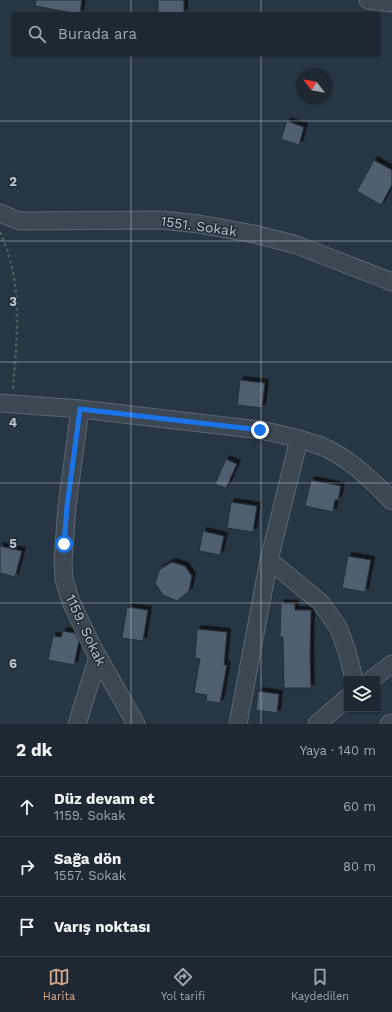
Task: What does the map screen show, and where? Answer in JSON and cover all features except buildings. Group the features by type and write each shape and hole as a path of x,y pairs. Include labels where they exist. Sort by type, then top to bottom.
{"street":[{"path":"368,0 392,3"},
{"name":"1551. Sokak","path":"0,213 19,221 162,220 199,224 254,234 297,245 392,282"},
{"path":"6,404 80,409 260,430 286,435 322,447 341,457 378,486 392,501"},
{"name":"1159. Sokak","path":"80,409 67,506 62,560 64,579 71,602 98,657 136,724"},
{"path":"238,724 269,560 299,439"},
{"path":"269,560 320,602 338,627 347,651 353,676"},
{"path":"77,724 98,657"},
{"path":"376,676 392,664"},
{"path":"317,724 344,701"}],"path":[{"path":"0,232 6,245 14,276 18,318 6,404"}],"route":[{"path":"64,544 67,506 80,409 260,430"}]}
